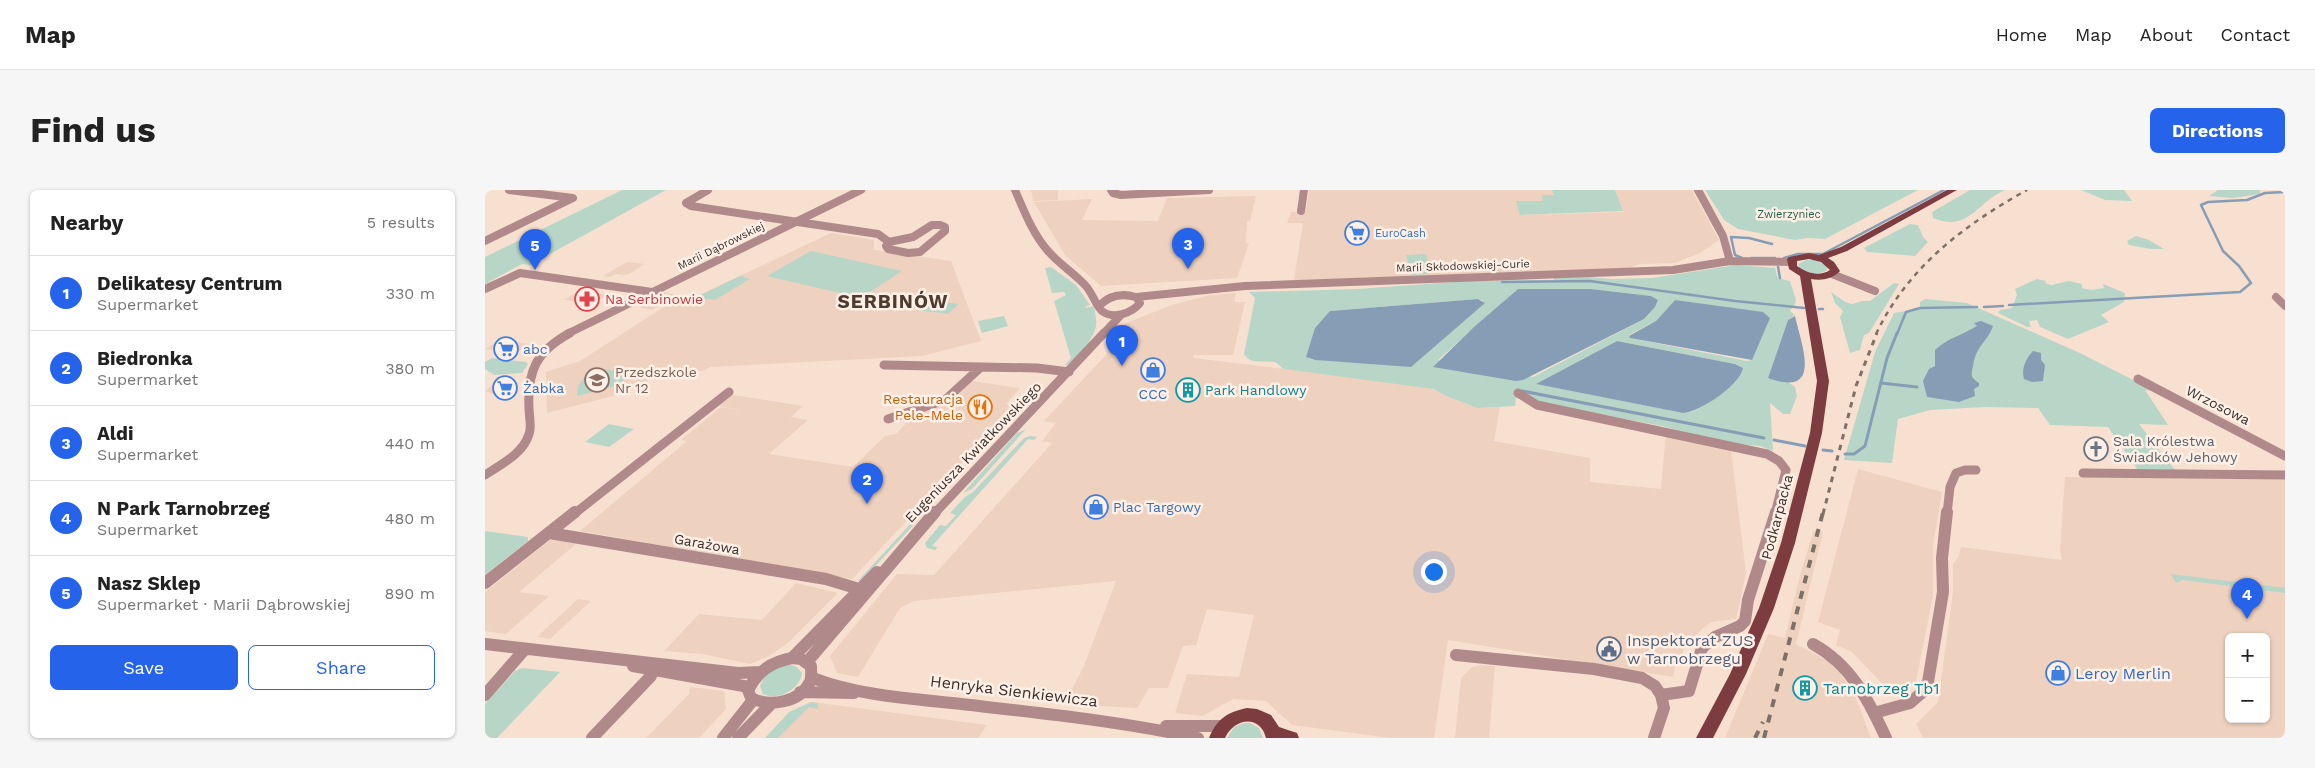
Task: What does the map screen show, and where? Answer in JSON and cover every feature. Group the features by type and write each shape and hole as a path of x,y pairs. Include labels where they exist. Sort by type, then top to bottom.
{"main road":[{"path":"1824,260 1953,190"},
{"path":"1803,256 1824,260 1835,268 1832,274 1816,277 1805,275 1791,264 1803,256"},
{"name":"Podkarpacka","path":"1704,738 1731,691 1755,636 1782,562 1816,433 1823,397 1823,381 1805,275"},
{"path":"1809,291 1816,277"},
{"path":"1219,732 1238,716 1256,715 1264,719 1273,735 1291,738"}],"street":[{"path":"485,241 573,198 509,190"},
{"path":"708,190 686,203 878,234 889,242 917,236 930,226 939,224 945,227 945,231 927,249 921,252 914,253 888,249 889,242"},
{"name":"Marii Dąbrowskiej","path":"485,475 516,453 527,440 530,433 532,370 545,352 572,332 861,190"},
{"path":"1015,190 1046,249 1086,284 1101,291 1138,301"},
{"path":"1111,190 1113,193 1121,195 1209,190"},
{"path":"1301,211 1304,190"},
{"path":"1698,190 1725,240 1730,261"},
{"name":"Marii Skłodowskiej-Curie","path":"1138,301 1179,292 1238,286 1673,270 1730,261 1791,264"},
{"path":"485,290 520,273 653,292"},
{"path":"1832,274 1875,291"},
{"path":"1086,284 1102,309 1121,315"},
{"path":"1099,337 1105,299 1117,295"},
{"path":"2276,297 2285,306"},
{"name":"Eugeniusza Kwiatkowskiego","path":"898,553 1069,372 1099,337 1121,315 1133,310 1138,301"},
{"name":"Eugeniusza Kwiatkowskiego","path":"884,365 1037,368 1069,372"},
{"path":"888,419 945,400 968,381 981,367"},
{"name":"Wrzosowa","path":"2138,380 2285,456"},
{"path":"485,583 729,392"},
{"path":"1519,393 1537,405 1767,454 1779,461 1786,470 1781,496 1748,600 1745,622 1715,637 1702,648 1689,691 1661,695"},
{"path":"1874,713 1911,704 1927,688 1943,592 1942,558 1950,487 1957,473 1965,470 1976,470"},
{"path":"2083,473 2285,475"},
{"name":"Garażowa","path":"549,533 826,579 859,589"},
{"path":"793,658 859,589 898,553"},
{"path":"807,662 898,553"},
{"path":"485,644 610,659 738,672 759,672"},
{"path":"1813,644 1844,665 1860,686 1886,738"},
{"path":"485,695 525,648"},
{"path":"1455,655 1594,669 1642,678 1655,686 1661,695 1664,708 1654,738"},
{"path":"793,658 807,662 812,671 811,677 800,692 780,703 770,705 760,704 753,700 749,687 759,672 775,662 793,658"},
{"path":"610,659 635,667 749,687"},
{"path":"592,738 651,676"},
{"name":"Henryka Sienkiewicza","path":"811,677 835,684 892,695 1133,724 1198,727 1219,732"},
{"name":"Henryka Sienkiewicza","path":"800,692 892,695"},
{"path":"723,738 753,700"},
{"path":"738,738 770,705"},
{"name":"Henryka Sienkiewicza","path":"1133,724 1198,738"}],"shaded area":[{"path":"1031,190 1058,190 1058,200 1033,201"},
{"path":"1309,190 1552,190 1554,195 1521,215 1623,212 1615,190 1692,190 1719,240 1700,253 1675,263 1640,264 1627,269 1294,280 1303,223 1287,223 1291,212 1306,211"},
{"path":"1256,196 1250,221 1247,221 1246,243 1249,243 1237,278 1101,286 1065,255 1034,202 1092,199 1082,220 1158,221 1167,198"},
{"path":"831,233 874,240 874,250 951,261 981,341 922,356 710,367 705,370 676,376 657,374 638,387 621,394 547,413 546,372 580,361 681,296 695,297"},
{"path":"627,262 645,264 627,275 603,276"},
{"path":"579,291 608,294 594,304 564,300"},
{"path":"665,292 676,295 652,310 641,308 639,304"},
{"path":"1236,293 1234,302 1245,302 1233,355 1194,355 1193,358 1415,385 1434,389 1448,397 1478,408 1500,407 1494,441 1590,458 1590,482 1661,489 1666,433 1731,450 1746,573 1736,619 1711,622 1701,630 1684,649 1680,663 1676,662 1673,677 1448,640 1434,738 1391,738 1292,725 1266,701 1233,699 1203,716 1175,713 1187,674 1239,677 1254,615 1207,609 1196,645 1183,646 1168,688 1149,688 1137,708 1064,704 1084,666 1116,581 914,601 900,608 858,677 837,673 830,656 897,574 934,575 1052,443 1042,441 1056,423 1044,421 1106,355 1126,323 1172,305 1210,295"},
{"path":"500,340 531,344 516,353 485,349"},
{"path":"499,380 515,388 502,397 485,391"},
{"path":"972,381 1020,388 1006,404 1015,406 852,579 580,531 687,441 681,440 721,407 742,410 719,406 733,395 803,406 791,417 808,420 769,454 853,467 885,436 896,434 915,414 947,405"},
{"path":"1858,469 1942,492 1933,546 1933,596 1916,681 1892,694 1852,652 1836,645 1840,630 1818,622"},
{"path":"2065,477 2285,479 2285,738 1923,738 1916,724 1938,702 1953,592 1953,564 1959,556 1961,547 2062,560 2060,550"},
{"path":"1814,530 1823,532 1796,644 1828,661 1841,675 1855,695 1871,738 1725,738 1768,634 1785,638 1800,575"},
{"path":"550,540 576,544 519,592 549,596 506,634 485,631 485,592"},
{"path":"796,583 838,593 789,642 769,656 750,664 702,654 664,651 699,614 762,620"},
{"path":"578,599 591,601 550,639 537,637"},
{"path":"1480,665 1495,666 1489,738 1455,738 1461,678 1472,667"},
{"path":"691,687 724,691 726,709 699,738 646,738 690,693"},
{"path":"812,702 987,725 978,738 778,738"}],"green space":[{"path":"622,190 666,190 530,265 522,264 485,284 485,257"},
{"path":"1552,190 1615,190 1623,211 1520,215 1516,201 1543,201 1542,195 1554,195"},
{"name":"Zwierzyniec","path":"1705,190 1918,190 1825,239 1807,238 1795,240 1738,229 1724,220"},
{"path":"1970,190 2005,190 1995,195 1964,219 1955,222 1945,222 1933,218 1932,212"},
{"path":"2081,190 2124,190 2132,201 2105,200"},
{"path":"2218,190 2260,190 2260,194 2233,198 2209,196"},
{"path":"1910,224 1918,225 1923,237 1928,242 1915,256 1867,252 1864,248"},
{"path":"2136,236 2149,240 2164,249 2129,245 2127,241"},
{"path":"811,251 902,271 861,298 767,276"},
{"path":"1426,254 1431,274 1411,275 1406,255"},
{"path":"1806,260 1816,260 1827,266 1827,270 1814,273 1800,268 1798,264"},
{"path":"1736,265 1775,268 1778,278 1790,281 1796,300 1790,311 1795,315 1788,320 1768,378 1788,382 1795,387 1797,396 1790,414 1783,414 1770,403 1773,451 1760,446 1725,443 1662,426 1516,398 1515,406 1478,408 1448,397 1434,389 1284,369 1274,362 1250,360 1244,354 1255,298 1249,292 1357,289 1469,281 1554,280 1554,278 1576,276 1612,279 1652,278","holes":["1518,289 1591,289 1651,296 1658,300 1655,307 1644,319 1533,377 1438,360","1478,299 1484,301 1342,362 1309,359 1330,311","1675,300 1752,360 1747,361 1630,338 1629,335 1656,321","1617,341 1740,366 1723,389 1709,402 1692,411 1683,413 1537,384"]},
{"path":"1051,267 1076,285 1090,305 1086,306 1086,308 1094,306 1096,316 1096,326 1088,343 1074,359 1064,366 1071,358 1054,301 1066,295 1064,292 1052,293 1045,268"},
{"path":"740,276 750,279 715,300 695,298"},
{"path":"2037,279 2046,281 2045,283 2051,285 2069,281 2082,284 2082,288 2091,290 2104,288 2103,284 2125,293 2124,302 2101,315 2109,322 2068,339 2040,327 2037,320 2029,321 2031,327 2027,327 1998,313 2000,310 2012,308 2017,295 2015,289"},
{"path":"1894,283 1899,284 1869,333 1864,335 1860,350 1850,353 1840,317 1843,311 1835,303 1831,292 1845,302 1852,304 1870,301"},
{"path":"1925,299 1967,303 2080,353 2155,391 2145,390 2168,425 2139,424 2175,470 2137,469 2108,427 2050,425 2038,408 1985,407 1930,410 1898,419 1892,463 1844,460 1875,352 1894,313 1920,309 1920,302"},
{"path":"930,300 959,304 948,314 918,310"},
{"path":"1004,316 1008,326 982,333 978,321"},
{"path":"492,358 526,362 528,364 522,373 494,375 485,369 485,362"},
{"path":"592,367 634,374 615,386 577,396 578,386"},
{"path":"609,424 634,429 609,447 585,442"},
{"path":"1026,429 972,489 963,493 1017,433"},
{"path":"1030,436 1037,437 1034,440 1028,439 932,546 938,547 935,550 927,548 925,543 940,525 946,526 956,515 950,513 965,497 973,492 1024,438"},
{"path":"925,508 922,516 867,575 857,582"},
{"path":"485,531 528,537 528,541 485,575"},
{"path":"2171,574 2285,588 2285,593 2183,580 2176,583"},
{"path":"792,665 797,667 802,673 793,689 775,696 763,694 760,686 769,673 782,666"},
{"path":"522,668 560,672 497,738 485,738 485,704 515,671"},
{"path":"811,702 818,703 818,709 809,707 778,738 765,738 789,712"},
{"path":"1250,723 1259,728 1263,738 1227,738 1234,727"}],"water":[{"path":"1518,289 1591,289 1651,296 1658,300 1655,307 1644,319 1523,380 1516,381 1433,367 1474,327"},
{"path":"1478,299 1485,303 1411,367 1315,360 1306,357 1315,328 1330,311"},
{"path":"1675,300 1763,312 1770,318 1752,360 1630,338 1629,336 1656,321"},
{"path":"1795,316 1804,355 1805,366 1803,375 1796,381 1785,382 1768,378 1788,320"},
{"path":"1981,321 1993,326 1974,359 1972,376 1979,383 1979,386 1974,389 1975,396 1959,402 1927,397 1923,381 1929,369 1935,366 1935,350 1945,342 1977,326 1974,323"},
{"path":"1617,341 1735,364 1743,368 1735,382 1709,403 1683,413 1536,384"},
{"path":"2033,351 2041,353 2041,360 2045,365 2043,381 2032,382 2024,379 2023,371 2025,364"}],"waterway":[{"path":"1784,258 1798,254 1823,254 1944,190"},
{"path":"2009,305 2240,292 2251,283 2239,266 2223,251 2201,205 2208,202 2247,200 2265,193 2285,192"},
{"path":"1742,258 1735,255 1731,237 1749,238 1772,244"},
{"path":"1751,258 1775,258"},
{"path":"1778,267 1780,278"},
{"path":"1502,282 1590,281 1735,301 1804,308"},
{"path":"1984,307 2003,306"},
{"path":"1897,334 1906,312 1920,308 1977,307"},
{"path":"1845,454 1854,454 1865,446 1887,358 1897,333"},
{"path":"1881,383 1917,387"},
{"path":"1522,391 1764,438"},
{"path":"1774,440 1805,446"},
{"path":"1823,450 1832,451"}],"railway":[{"path":"1876,334 1889,310 1921,268 1960,233 2027,190"},
{"path":"1823,514 1856,386 1877,333"},
{"path":"1764,738 1823,512"},
{"path":"1755,738 1763,722"}],"place":[{"name":"EuroCash","path":"1357,233"},
{"name":"Aldi","path":"1188,269"},
{"name":"Nasz Sklep","path":"535,270"},
{"name":"Na Serbinowie","path":"587,299"},
{"name":"abc","path":"506,349"},
{"name":"Delikatesy Centrum","path":"1122,366"},
{"name":"CCC","path":"1153,370"},
{"name":"Przedszkole Nr 12","path":"597,380"},
{"name":"Żabka","path":"505,388"},
{"name":"Park Handlowy","path":"1188,390"},
{"name":"Restauracja Pele-Mele","path":"980,407"},
{"name":"Sala Królestwa Świadków Jehowy","path":"2096,449"},
{"name":"Biedronka","path":"867,504"},
{"name":"Plac Targowy","path":"1096,507"},
{"name":"N Park Tarnobrzeg","path":"2247,619"},
{"name":"Inspektorat ZUS w Tarnobrzegu","path":"1609,649"},
{"name":"Leroy Merlin","path":"2058,673"},
{"name":"Tarnobrzeg Tb1","path":"1805,688"}],"district":[{"name":"SERBINÓW","path":"893,301"}]}
